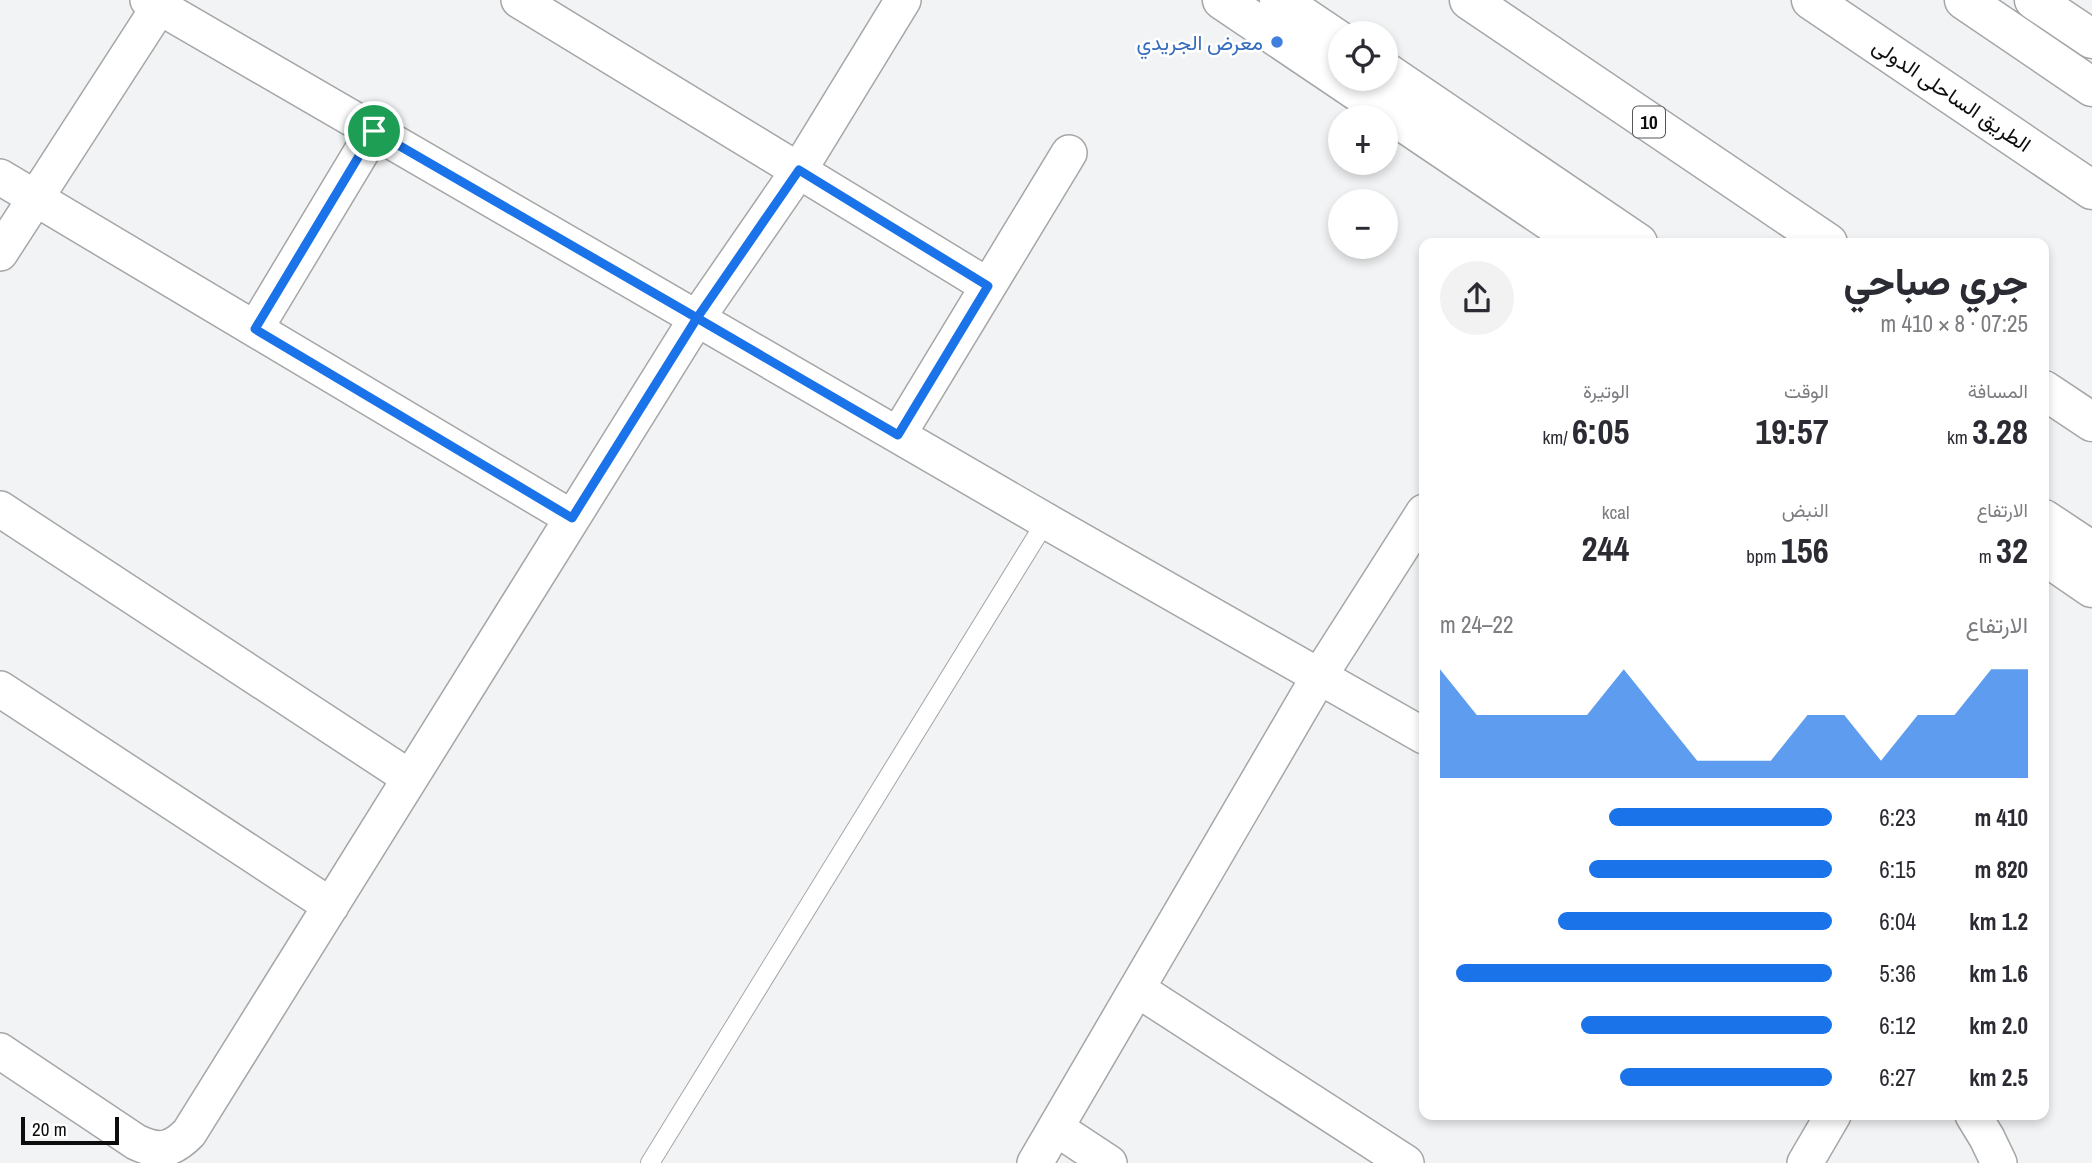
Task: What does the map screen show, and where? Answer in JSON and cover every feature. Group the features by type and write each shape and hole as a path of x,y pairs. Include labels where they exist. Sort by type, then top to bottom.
{"main road":[{"path":"1222,0 1575,238"},
{"path":"1279,0 1328,33"},
{"name":"10","path":"1469,0 1821,238"},
{"name":"الطريق الساحلى الدولى","path":"1811,0 2092,190"},
{"path":"1964,0 2092,87"},
{"path":"2034,0 2092,39"},
{"path":"1398,80 1631,238"},
{"path":"2049,393 2092,422"},
{"path":"2049,522 2092,551"},
{"path":"2049,558 2092,588"}],"street":[{"path":"519,0 988,286"},
{"path":"0,1051 149,1149 164,1149 178,1144 189,1133 697,318 799,170 903,0"},
{"path":"0,253 154,3 898,435 1419,733"},
{"path":"255,329 374,131"},
{"path":"898,435 1069,153"},
{"path":"0,177 572,518"},
{"path":"0,509 410,778"},
{"path":"1035,1163 1320,675 1419,520"},
{"path":"0,689 331,906"},
{"path":"1138,989 1362,1151 1406,1163"},
{"path":"1805,1163 1830,1120"},
{"path":"1976,1120 1999,1163"},
{"path":"1056,1128 1109,1163"}],"lane":[{"path":"650,1163 1046,520"}],"place":[{"name":"معرض الجريدي","path":"1277,42"}],"route":[{"path":"374,131 255,329 572,518 697,318 898,435 988,286 799,170 697,318 374,131"}]}
